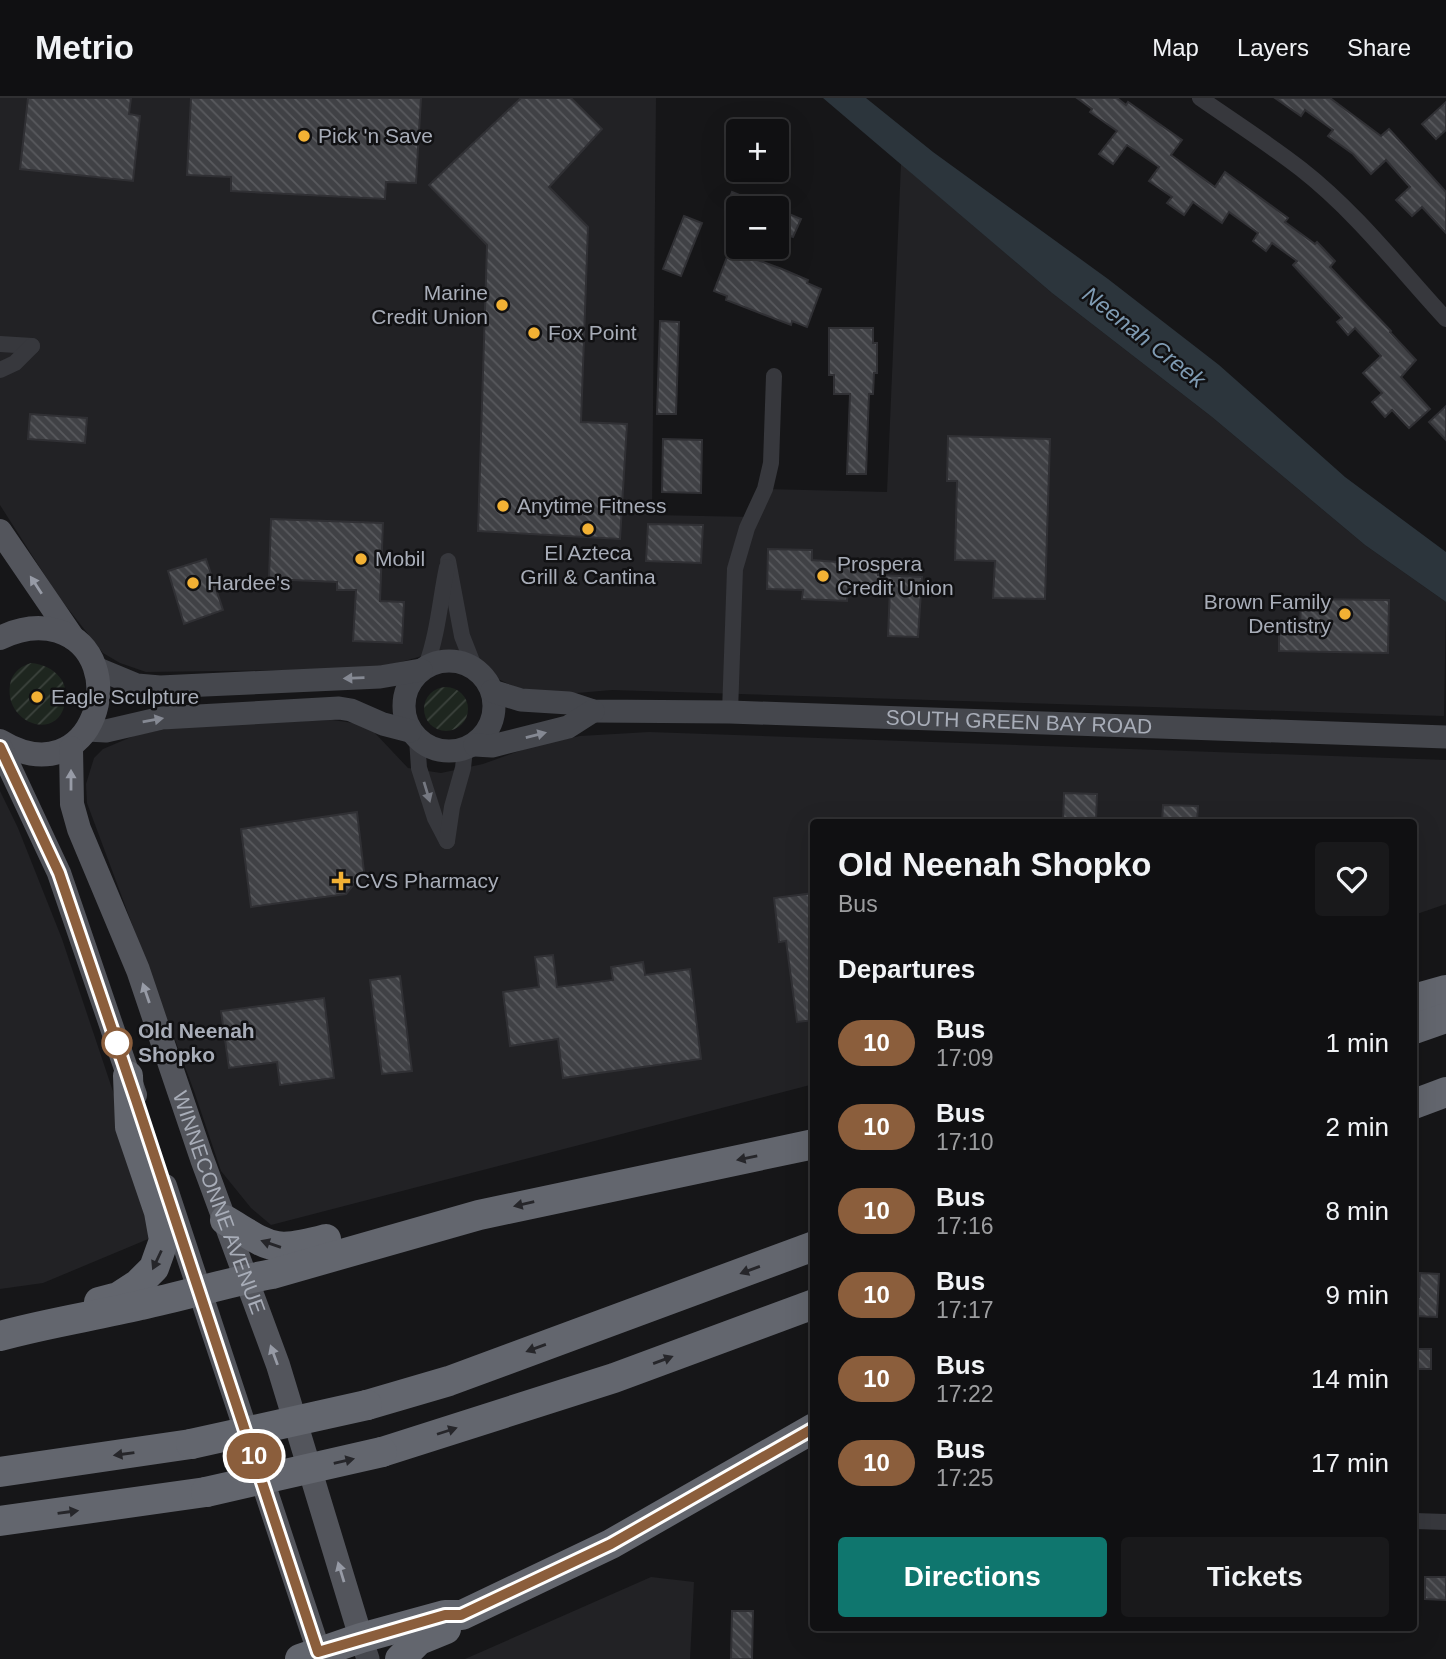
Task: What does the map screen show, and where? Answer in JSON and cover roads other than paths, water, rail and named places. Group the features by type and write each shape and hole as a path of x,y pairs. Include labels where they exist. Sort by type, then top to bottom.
{"highway":[{"path":"1417,998 1446,990"},
{"path":"1417,1028 1446,1018"},
{"path":"1417,1084 1446,1074"},
{"path":"50,1322 77,1308 118,1297 138,1284 154,1268 160,1256 164,1240 163,1226 130,1127 128,1076"},
{"path":"1417,1103 1446,1092"},
{"path":"0,1336 50,1322 123,1310 272,1275 479,1214 810,1145"},
{"path":"225,1220 268,1245 294,1248 439,1209 479,1214"},
{"path":"0,1472 191,1444 367,1405 449,1381 810,1247"},
{"path":"0,1521 206,1492 382,1452 614,1378 810,1305"},
{"path":"400,1659 419,1640 451,1627 461,1615 611,1544 810,1430"},
{"path":"313,1657 364,1648 445,1615 461,1615"}],"main road":[{"path":"0,531 73,639"},
{"path":"0,638 14,631 34,628 61,632 83,647 96,668 137,685 160,687 380,677 448,661 462,663 475,669 492,691 493,716 484,736 470,747"},
{"name":"WINNECONNE AVENUE","path":"96,668 99,691 79,739 72,804 79,829 138,970 202,1158 278,1365 364,1648"},
{"path":"424,668 411,680 405,692 405,721 414,735 429,748 443,752 492,746 568,727 593,711"},
{"name":"SOUTH GREEN BAY ROAD","path":"492,691 521,700 569,703 593,711 730,712 1446,737"},
{"path":"0,741 14,749 49,754 79,739 162,718 339,709 357,712 414,735"},
{"name":"WINNECONNE AVENUE","path":"0,747 59,873 200,1292 313,1657"}],"street":[{"path":"1200,98 1301,169 1323,188 1363,225 1446,319"},
{"path":"0,344 32,346 15,363 0,370"},
{"path":"730,712 735,569 747,528 765,489 771,463 774,376"},
{"path":"424,668 435,640 449,561 462,636 475,669"},
{"path":"414,735 419,768 435,818 447,841 452,807 470,747"},
{"path":"1417,1521 1446,1522"}],"water":[{"name":"Neenah Creek","path":"823,98 866,98 933,152 1108,279 1219,365 1345,477 1446,552 1446,602 1365,545 1212,417 1052,293"}],"place":[{"name":"Pick 'n Save","path":"304,136"},
{"name":"Marine Credit Union","path":"502,305"},
{"name":"Fox Point","path":"534,333"},
{"name":"Anytime Fitness","path":"503,506"},
{"name":"El Azteca Grill & Cantina","path":"588,529"},
{"name":"Mobil","path":"361,559"},
{"name":"Prospera Credit Union","path":"823,576"},
{"name":"Hardee's","path":"193,583"},
{"name":"Brown Family Dentistry","path":"1345,614"},
{"name":"Eagle Sculpture","path":"37,697"},
{"name":"CVS Pharmacy","path":"341,881"},
{"name":"Old Neenah Shopko","path":"117,1043"}]}
